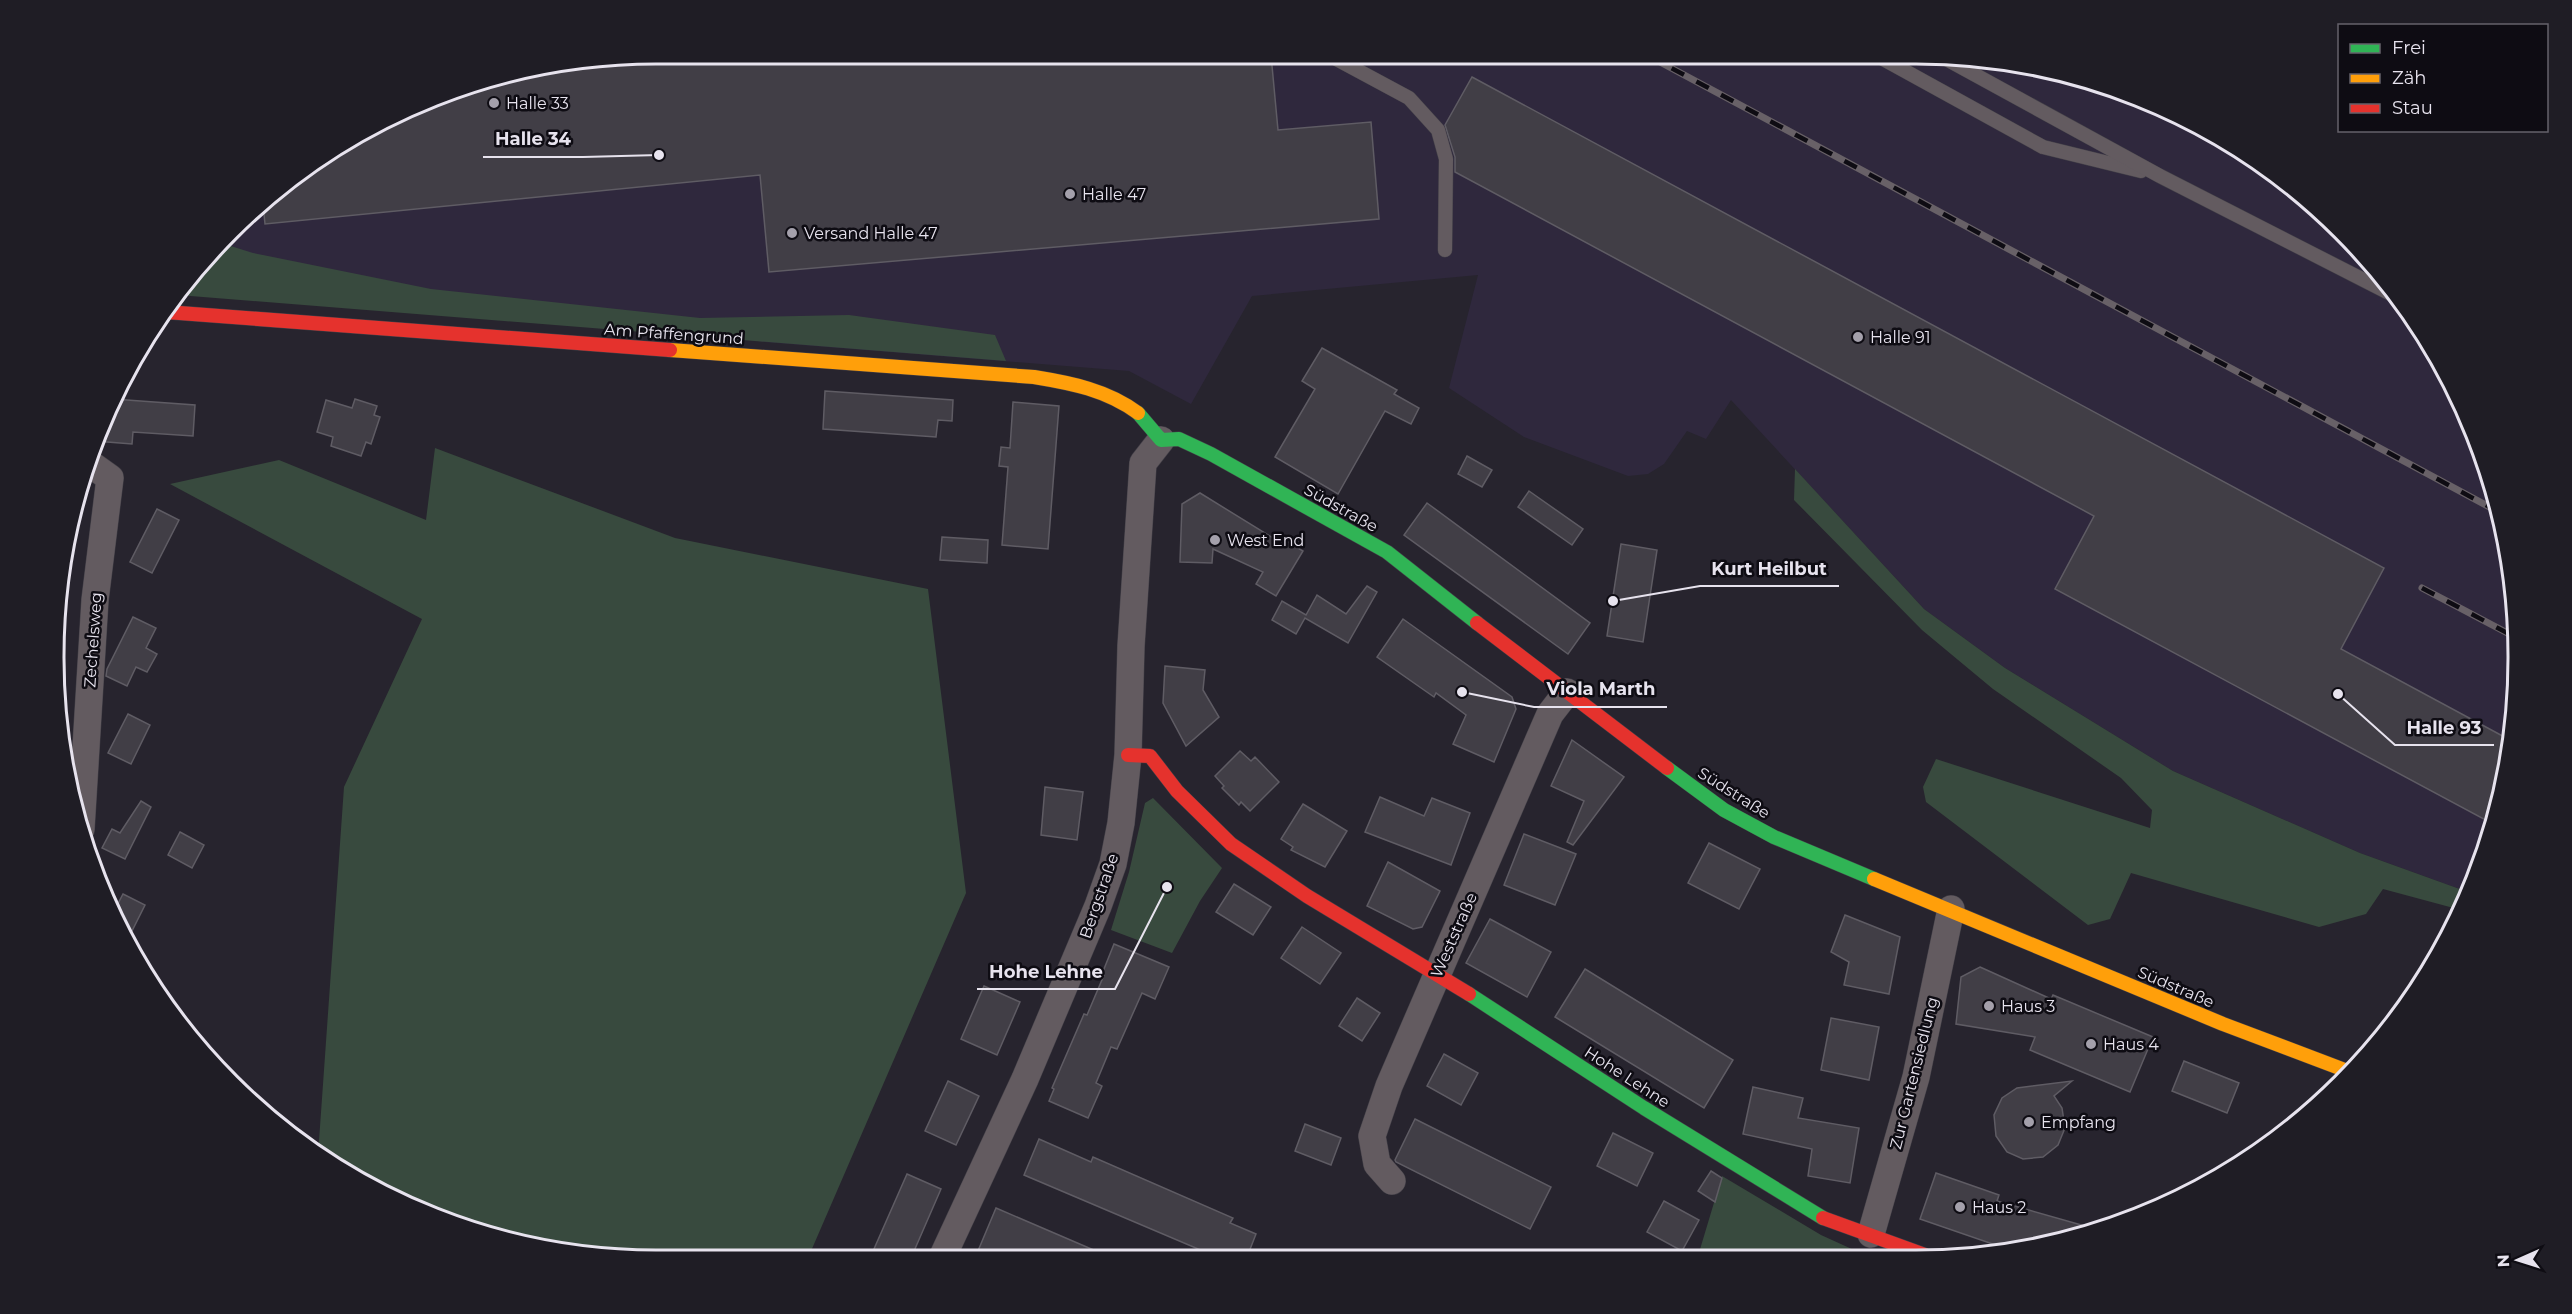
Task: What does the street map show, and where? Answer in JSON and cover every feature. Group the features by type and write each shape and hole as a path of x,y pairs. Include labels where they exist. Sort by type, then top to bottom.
{"street":[{"name":"Am Pfaffengrund","path":"175,313 1034,377 1063,382 1103,394 1135,411 1161,440"},
{"name":"Südstraße","path":"1161,440 1179,439 1211,454 1387,552 1724,810 1774,837 2223,1024 2341,1069"},
{"name":"Bergstraße","path":"946,1250 1025,1079 1098,906 1113,864 1128,755 1131,646 1143,463 1161,440"},
{"name":"Zechelsweg","path":"83,801 95,600 110,478 96,468"},
{"name":"Weststraße","path":"1392,1181 1377,1164 1372,1136 1389,1086 1550,714 1567,692"},
{"name":"Hohe Lehne","path":"1128,755 1150,756 1177,791 1231,844 1307,896 1438,974 1644,1108 1827,1220 1912,1250"},
{"name":"Zur Gartensiedlung","path":"1871,1234 1916,1077 1951,909"}],"lane":[{"path":"1346,64 1409,98 1438,130 1446,159 1445,250"},
{"path":"1892,64 2043,147 2160,176"},
{"path":"1960,67 2160,176 2378,287"}],"shaded area":[{"path":"657,64 1915,64 1992,70 2068,85 2105,96 2177,126 2244,164 2276,187 2334,238 2360,266 2408,328 2428,361 2462,430 2476,467 2496,541 2502,580 2508,657 2506,696 2496,773 2487,810 2460,889 2360,853 2173,771 2005,668 1924,609 1731,400 1706,439 1687,431 1664,464 1648,474 1628,476 1524,437 1449,388 1478,275 1252,296 1191,404 1129,371 764,342 217,261 238,238 296,187 328,164 395,126 467,96 504,85 541,76 618,66"}],"green space":[{"path":"231,246 253,253 431,289 700,318 849,315 995,335 1006,361 187,296"},
{"path":"435,448 675,538 928,589 966,893 811,1250 657,1250 618,1248 541,1238 467,1218 430,1204 361,1170 319,1143 344,787 422,619 170,484 279,460 426,520"},
{"path":"1795,469 1924,609 2005,668 2173,771 2360,853 2460,889 2451,907 2383,889 2366,914 2319,927 2131,873 2110,919 2088,925 1926,802 1923,787 1936,759 2150,828 2152,810 2121,778 1993,689 1922,630 1794,500"},
{"path":"1153,798 1222,868 1200,901 1172,953 1111,930 1129,872 1145,803"},
{"path":"1722,1176 1821,1235 1854,1250 1700,1250"}],"building":[{"path":"657,64 1272,64 1278,130 1371,122 1379,219 769,272 760,175 265,224 264,214 328,164 395,126 430,110 467,96 541,76 618,66"},
{"name":"Halle 91","path":"1472,77 2384,568 2341,649 2502,736 2496,773 2484,819 2055,589 2094,516 1455,172 1455,157 1445,125"},
{"path":"1322,348 1397,390 1394,394 1419,408 1411,424 1385,411 1338,494 1275,457 1315,389 1302,381"},
{"path":"825,391 953,400 952,421 938,420 936,437 823,429"},
{"path":"355,399 377,406 374,415 380,417 371,444 366,442 361,456 331,446 333,437 317,432 326,400 352,408"},
{"path":"124,400 195,405 193,436 133,432 132,444 106,442"},
{"path":"1013,402 1059,406 1048,549 1002,545 1008,467 999,466 1001,447 1010,448"},
{"path":"1467,456 1492,470 1482,487 1458,474"},
{"path":"1529,491 1583,529 1572,545 1518,507"},
{"name":"West End","path":"1200,493 1281,543 1283,539 1303,551 1276,596 1256,584 1263,572 1213,549 1212,563 1180,562 1182,504"},
{"path":"1427,503 1590,623 1568,654 1404,535"},
{"path":"157,509 179,520 152,573 130,562"},
{"path":"942,537 988,540 987,563 940,560"},
{"path":"1621,544 1657,550 1643,642 1607,636"},
{"path":"1367,586 1377,592 1348,643 1305,618 1296,634 1272,620 1282,601 1306,615 1317,595 1346,614"},
{"path":"133,617 156,628 146,648 157,654 147,672 136,667 127,686 106,676 107,669"},
{"path":"1403,619 1512,697 1516,709 1494,762 1453,744 1466,715 1436,693 1434,697 1377,657"},
{"path":"1165,666 1205,670 1203,690 1219,717 1186,746 1163,703"},
{"path":"128,714 150,725 131,764 108,753"},
{"path":"1572,740 1624,777 1573,845 1567,842 1584,801 1551,786"},
{"path":"1240,751 1251,761 1255,757 1279,782 1250,811 1241,802 1239,805 1222,788 1224,786 1215,776"},
{"path":"1045,787 1083,792 1077,840 1041,835"},
{"path":"1380,797 1424,816 1432,798 1470,813 1451,865 1365,832"},
{"path":"141,801 151,807 125,859 102,848 112,829 120,833"},
{"path":"1303,804 1347,831 1325,867 1291,850 1293,847 1281,839"},
{"path":"180,832 204,845 192,868 168,855"},
{"path":"1524,834 1576,854 1555,905 1504,885"},
{"path":"1709,843 1760,869 1739,909 1688,883"},
{"path":"1388,862 1440,891 1422,927 1413,929 1367,906"},
{"path":"1234,884 1271,907 1253,935 1216,912"},
{"path":"123,894 145,905 132,931 126,919 118,903"},
{"path":"1845,915 1900,937 1889,994 1844,985 1849,962 1831,952"},
{"path":"1490,919 1551,952 1527,997 1466,963"},
{"path":"1302,927 1341,953 1320,984 1281,958"},
{"path":"1114,944 1169,967 1155,999 1142,993 1117,1049 1111,1047 1096,1083 1102,1086 1088,1118 1049,1101 1054,1089 1052,1088 1084,1014 1087,1015 1104,975 1102,974"},
{"path":"1980,967 2051,999 2053,995 2153,1037 2130,1092 2030,1050 2035,1037 1956,1024 1961,977"},
{"path":"1585,969 1733,1060 1704,1108 1555,1017"},
{"path":"984,986 1020,1002 997,1055 961,1039"},
{"path":"1357,998 1380,1013 1362,1041 1339,1026"},
{"path":"1831,1018 1879,1027 1869,1080 1821,1070"},
{"path":"1444,1054 1478,1073 1461,1105 1427,1086"},
{"path":"2184,1061 2239,1083 2227,1113 2172,1091"},
{"path":"948,1081 979,1096 956,1145 925,1131"},
{"name":"Empfang","path":"2072,1081 2054,1096 2062,1108 2065,1128 2058,1145 2043,1157 2023,1159 2007,1152 1996,1136 1994,1115 2002,1098 2017,1088"},
{"path":"1753,1087 1803,1098 1798,1118 1859,1128 1850,1183 1808,1176 1812,1149 1743,1134"},
{"path":"1415,1119 1551,1187 1530,1229 1396,1162"},
{"path":"1305,1124 1341,1138 1331,1165 1295,1151"},
{"path":"1613,1133 1653,1153 1637,1186 1597,1166"},
{"path":"1039,1139 1091,1162 1093,1157 1233,1218 1230,1223 1256,1234 1250,1250 1201,1250 1024,1175"},
{"path":"1711,1171 1722,1178 1715,1202 1698,1191"},
{"path":"1936,1173 1999,1195 1997,1201 2081,1225 2031,1238 1992,1244 1920,1219"},
{"path":"907,1174 941,1189 914,1250 874,1250"},
{"path":"1664,1201 1699,1220 1683,1250 1647,1232"},
{"path":"996,1208 1094,1250 978,1250"}],"railway":[{"path":"1664,64 2487,506"},
{"path":"2422,588 2507,633"}],"traffic: fast":[{"path":"1138,413 1161,440 1179,439 1211,454 1387,552 1477,623"},
{"path":"1667,768 1724,810 1774,837 1874,879"},
{"path":"1469,994 1644,1108 1823,1218"}],"traffic: slow":[{"path":"670,350 1034,377 1101,393 1138,413"},
{"path":"1874,879 2223,1024 2341,1069"}],"traffic: jam":[{"path":"175,313 670,350"},
{"path":"1477,623 1667,768"},
{"path":"1128,755 1150,756 1177,791 1231,844 1307,896 1469,994"},
{"path":"1823,1218 1911,1250"}],"place":[{"name":"Halle 33","path":"494,103"},
{"name":"Halle 34","path":"659,155"},
{"name":"Halle 47","path":"1070,194"},
{"name":"Versand Halle 47","path":"792,233"},
{"name":"Halle 91","path":"1858,337"},
{"name":"West End","path":"1215,540"},
{"name":"Kurt Heilbut","path":"1613,601"},
{"name":"Viola Marth","path":"1462,692"},
{"name":"Halle 93","path":"2338,694"},
{"name":"Hohe Lehne","path":"1167,887"},
{"name":"Haus 3","path":"1989,1006"},
{"name":"Haus 4","path":"2091,1044"},
{"name":"Empfang","path":"2029,1122"},
{"name":"Haus 2","path":"1960,1207"}]}
